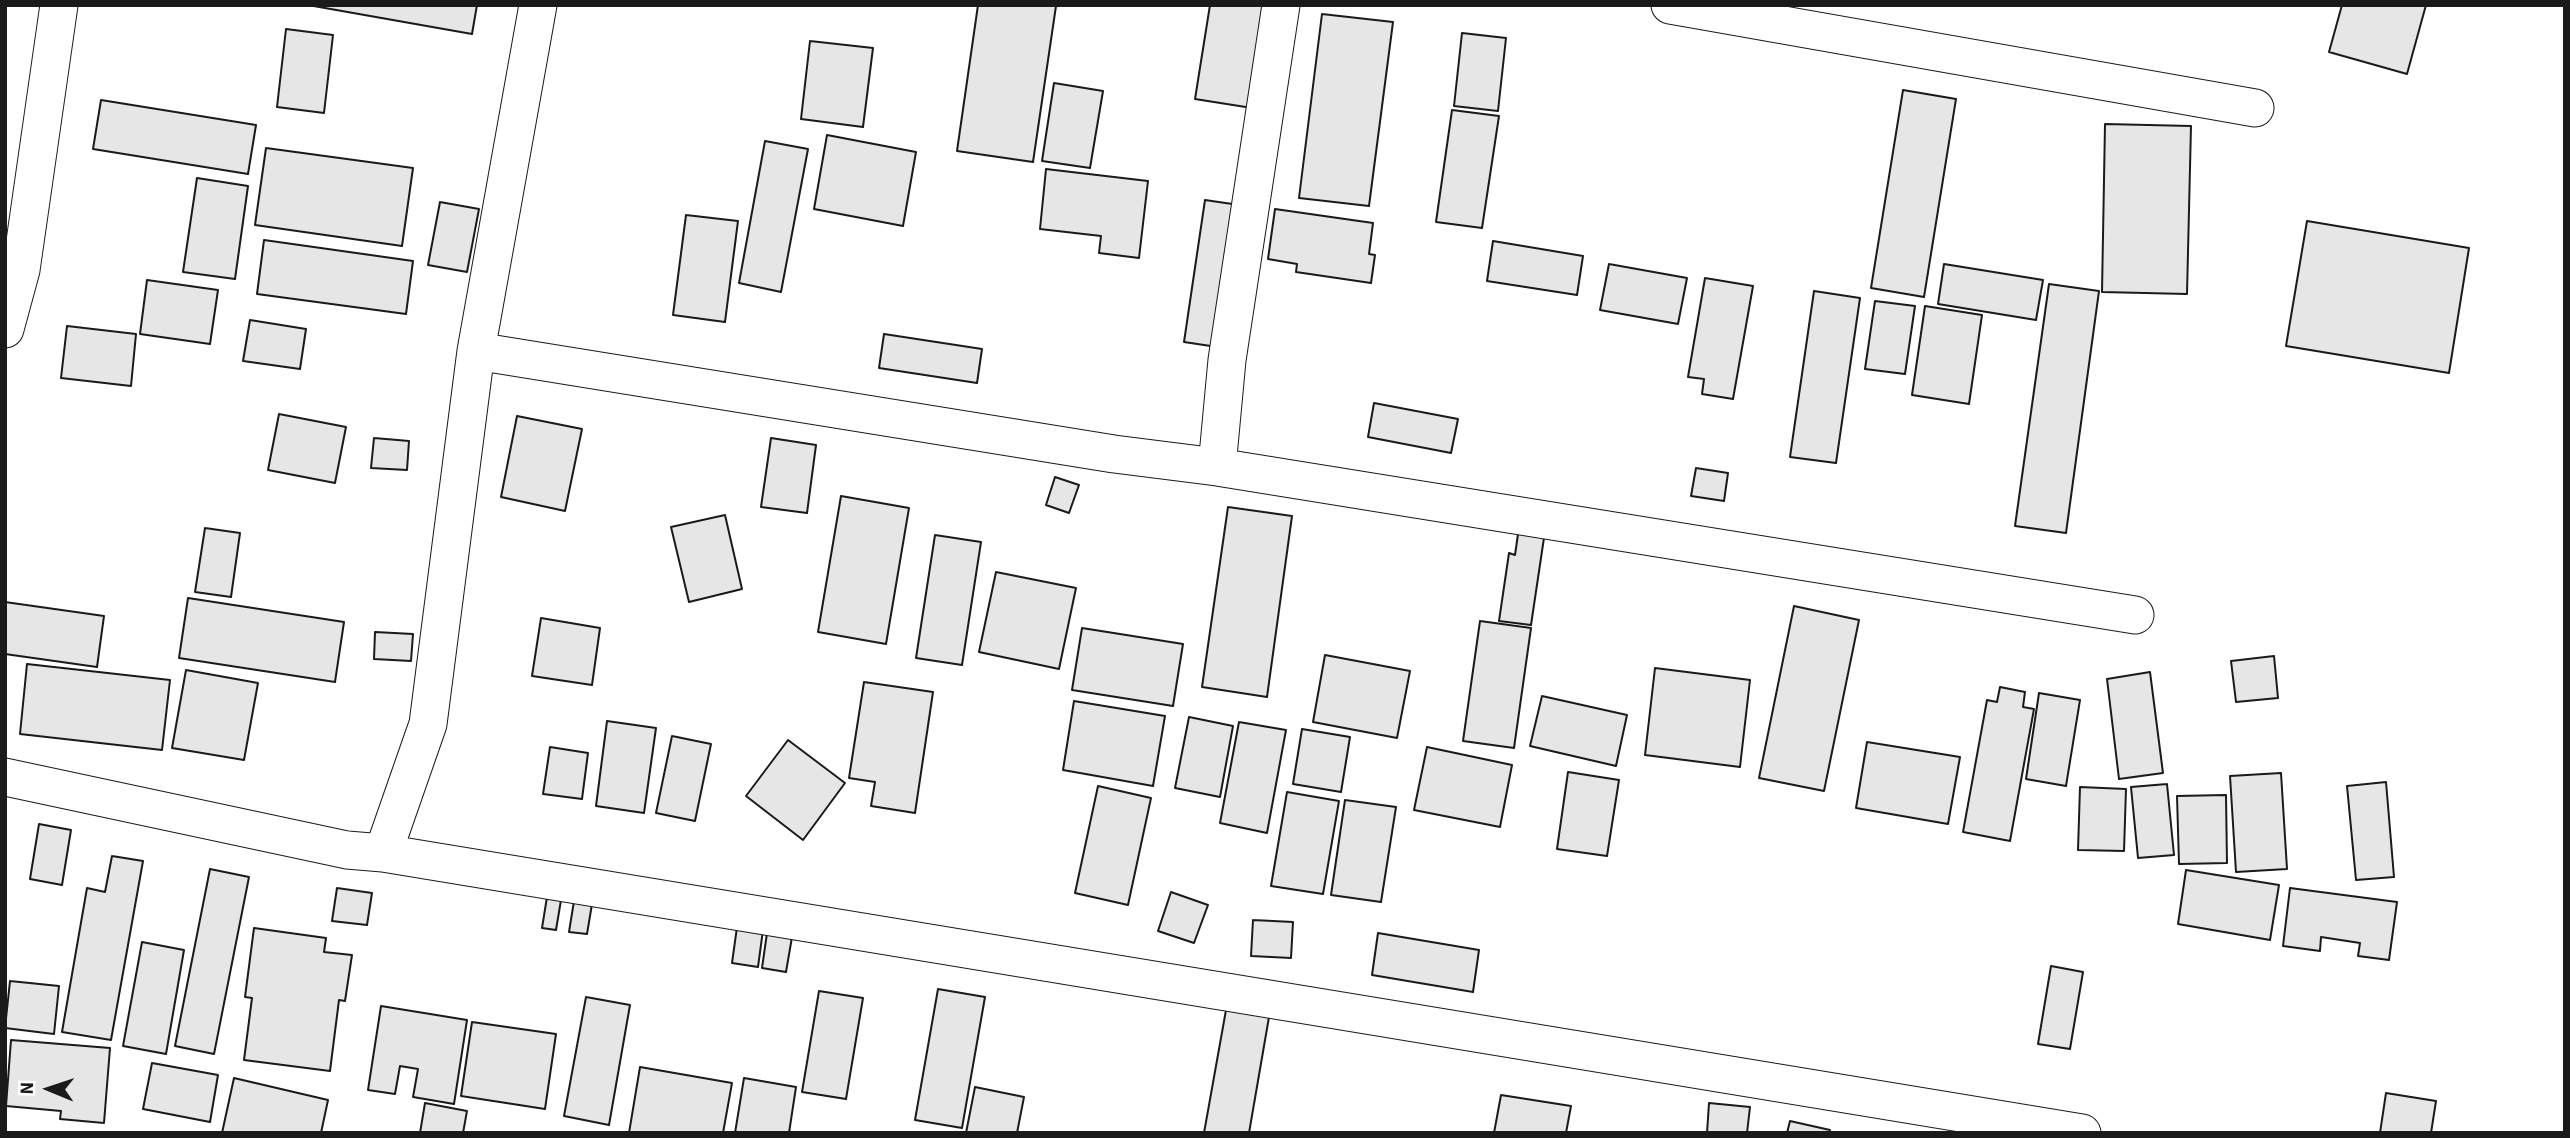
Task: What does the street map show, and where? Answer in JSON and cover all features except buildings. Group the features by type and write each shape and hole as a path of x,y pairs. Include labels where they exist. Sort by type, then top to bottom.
{"street":[{"path":"5,329 21,270 59,5"},
{"path":"383,852 428,724 476,351 538,5"},
{"path":"1217,467 1227,360 1281,5"},
{"path":"1670,5 2255,107"},
{"path":"476,351 2135,615"},
{"path":"5,777 347,850 383,852 2082,1133"}]}
